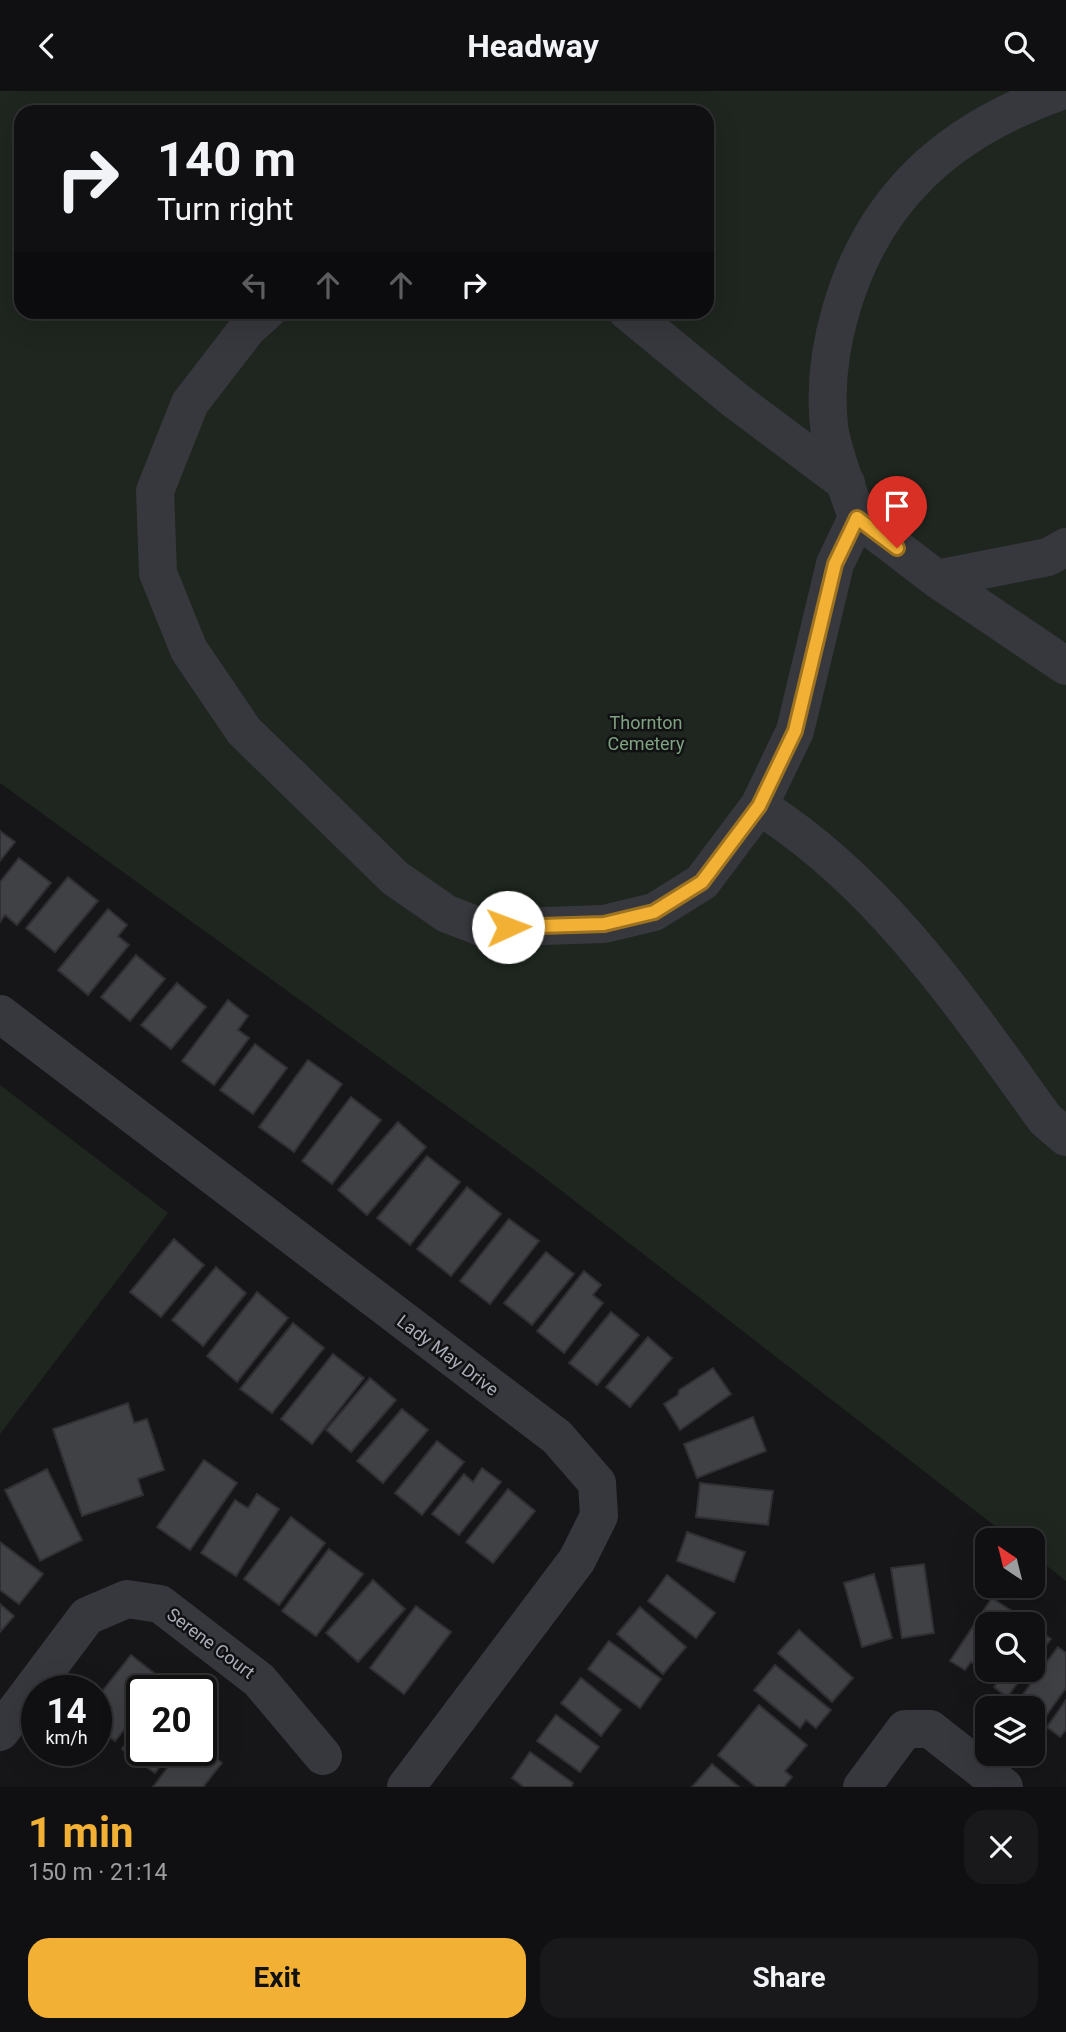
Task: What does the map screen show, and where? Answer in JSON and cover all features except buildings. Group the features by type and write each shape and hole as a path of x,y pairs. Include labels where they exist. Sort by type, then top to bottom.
{"street":[{"path":"258,319 247,329 190,403 155,491 158,573 189,650 244,730 395,878 447,914 484,927 604,924 654,912 702,882 759,806 795,731 851,501 830,426 830,348 851,277 867,242 890,206 918,174 951,148 1001,119 1061,91"},
{"path":"637,319 851,501 937,579 1066,666"},
{"path":"937,579 1048,557 1066,547"},
{"path":"759,806 797,830 887,916 934,968 1045,1119 1066,1137"},
{"name":"Lady May Drive","path":"0,1014 556,1437 597,1483 599,1516 577,1560 406,1787"},
{"name":"Serene Court","path":"0,1732 87,1616 127,1599 160,1604 259,1680 323,1756"},
{"path":"862,1787 905,1729 930,1729 1004,1787"}],"green space":[{"name":"Thornton Cemetery","path":"0,91 1066,91 1066,1581 1045,1564 1045,1528 997,1528 532,1168 0,783"},
{"path":"0,1085 168,1213 0,1434"}],"route":[{"path":"508,927 604,924 654,912 702,882 759,806 795,731 835,564 857,518 897,548"}]}
